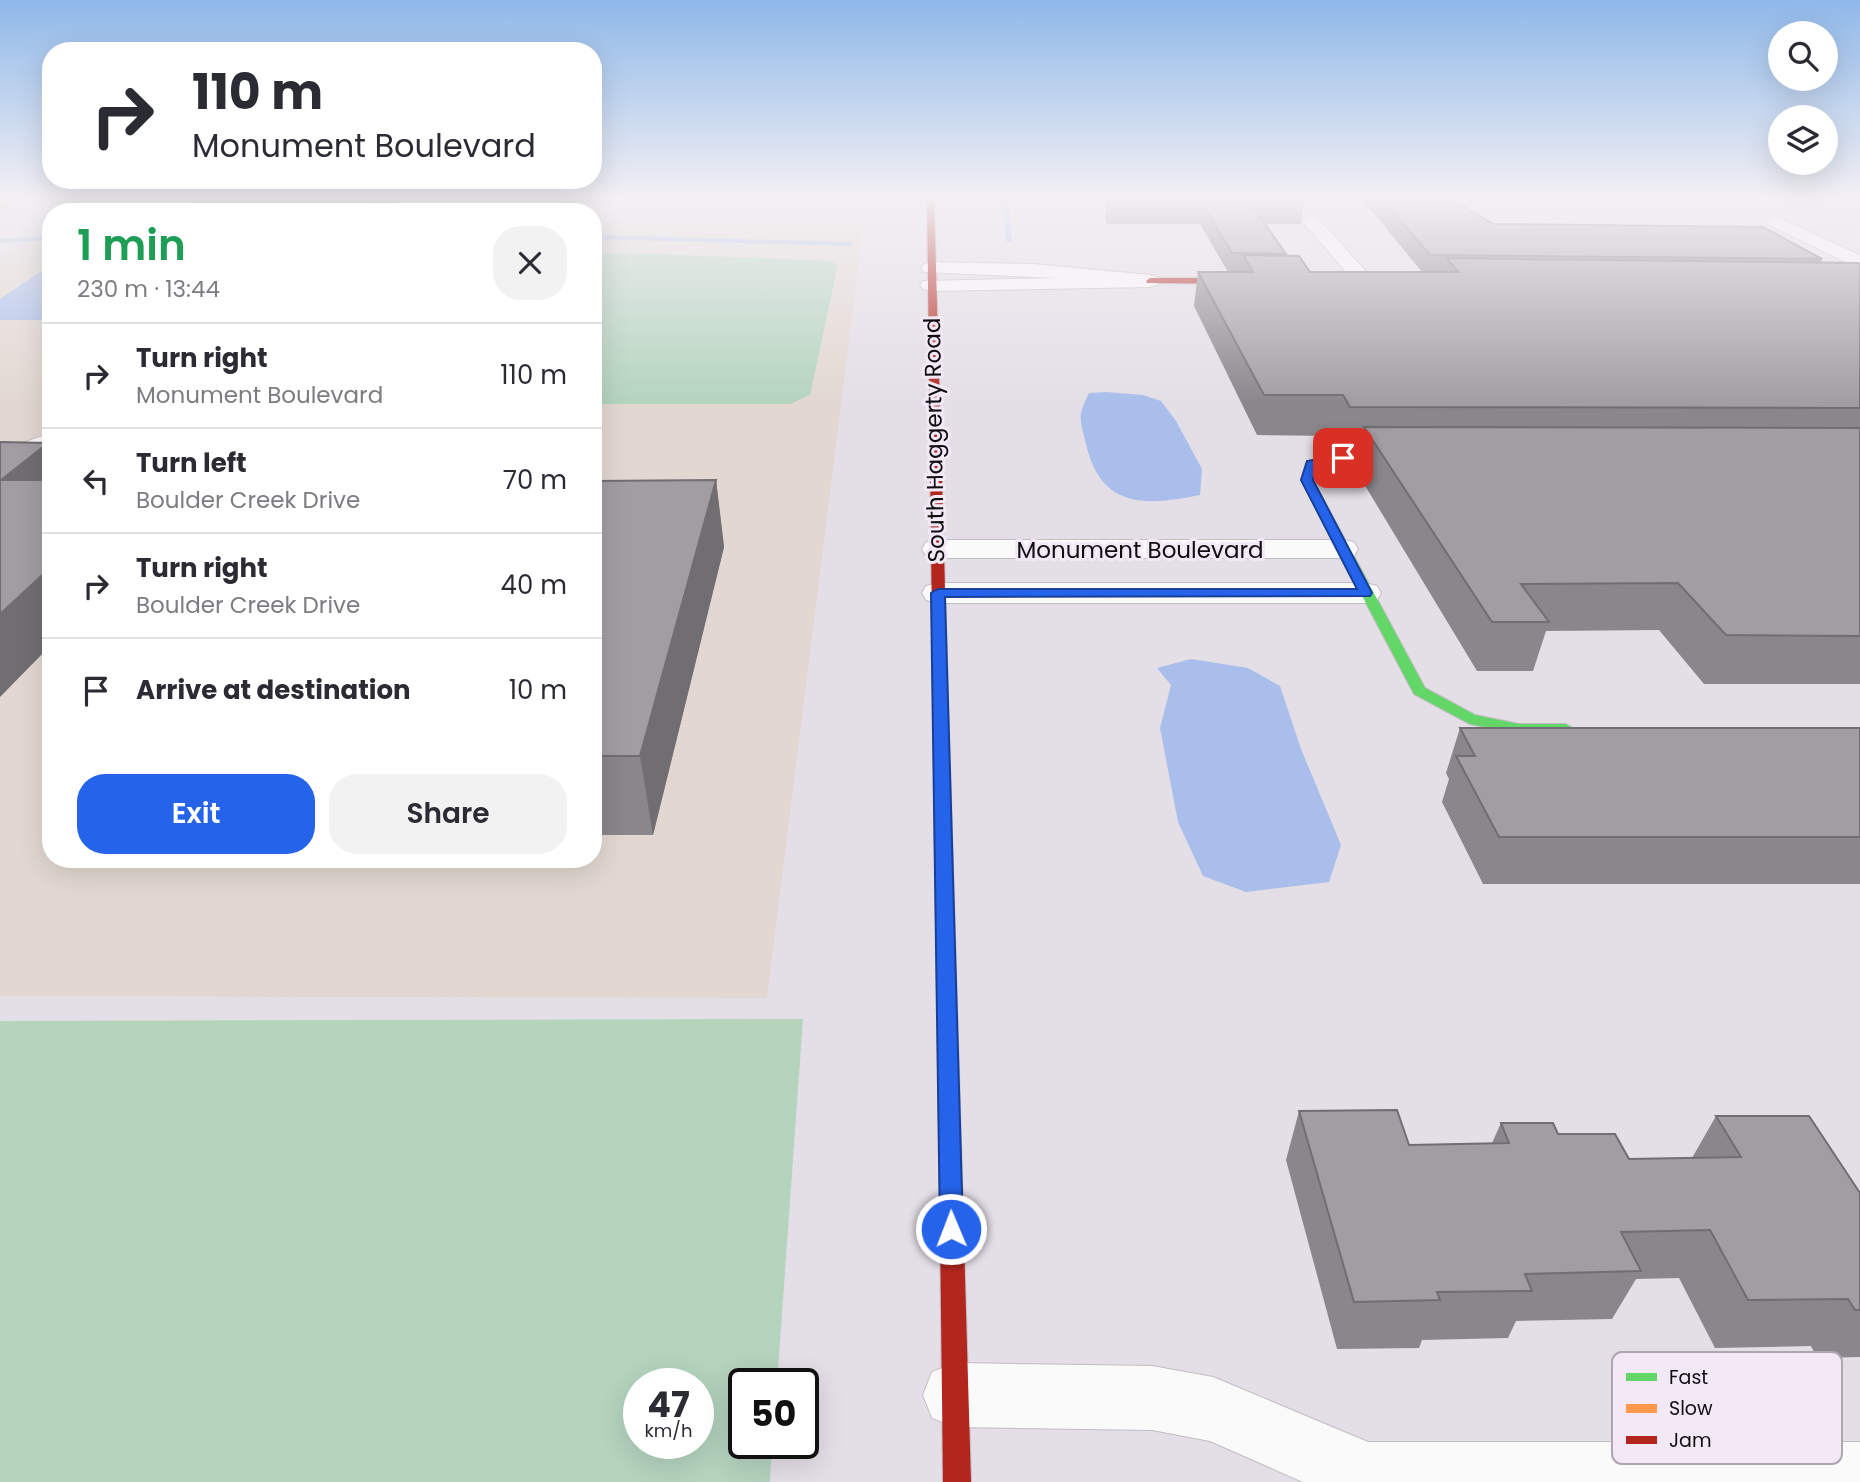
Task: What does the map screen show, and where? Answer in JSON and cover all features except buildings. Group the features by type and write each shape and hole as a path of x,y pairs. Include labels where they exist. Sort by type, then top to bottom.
{"main road":[{"name":"South Haggerty Road","path":"930,265 957,1482"},
{"path":"1150,281 1271,281"},
{"path":"1338,282 1372,282"},
{"path":"1427,458 1343,458 1311,464 1307,480 1419,691 1470,719 1519,729 1587,729"}],"street":[{"path":"1355,265 1372,282"},
{"path":"930,277 1088,284 1150,281"},
{"name":"Monument Boulevard","path":"937,549 1354,571"},
{"name":"Monument Boulevard","path":"938,593 1354,571"},
{"path":"955,1395 1152,1398 1213,1409 1361,1479 1860,1476"}],"lane":[{"path":"0,457 42,440"}],"shaded area":[{"path":"0,265 42,265 42,868 602,868 602,265 858,265 767,998 0,996"}],"green space":[{"path":"602,265 838,265 810,395 790,404 602,404"},
{"path":"803,1019 778,1368 728,1368 728,1459 771,1459 770,1482 0,1482 0,1021"}],"water":[{"path":"42,271 42,320 0,320 0,299"},
{"path":"1089,393 1143,395 1161,401 1176,421 1202,469 1200,495 1144,501 1114,492 1102,481 1086,444 1081,418"},
{"path":"1191,659 1248,668 1280,686 1301,749 1341,845 1329,882 1246,892 1203,876 1178,822 1160,728 1171,685 1157,668"}],"traffic: fast":[{"path":"1410,458 1343,458 1311,464 1307,480 1419,691 1470,719 1519,729 1566,729"},
{"path":"939,626 950,1142"}],"traffic: jam":[{"path":"931,265 939,626"},
{"path":"1150,281 1249,281"},
{"path":"950,1142 957,1482"}],"route":[{"path":"951,1229 938,593 1365,593 1307,480 1311,464 1343,458"}]}
